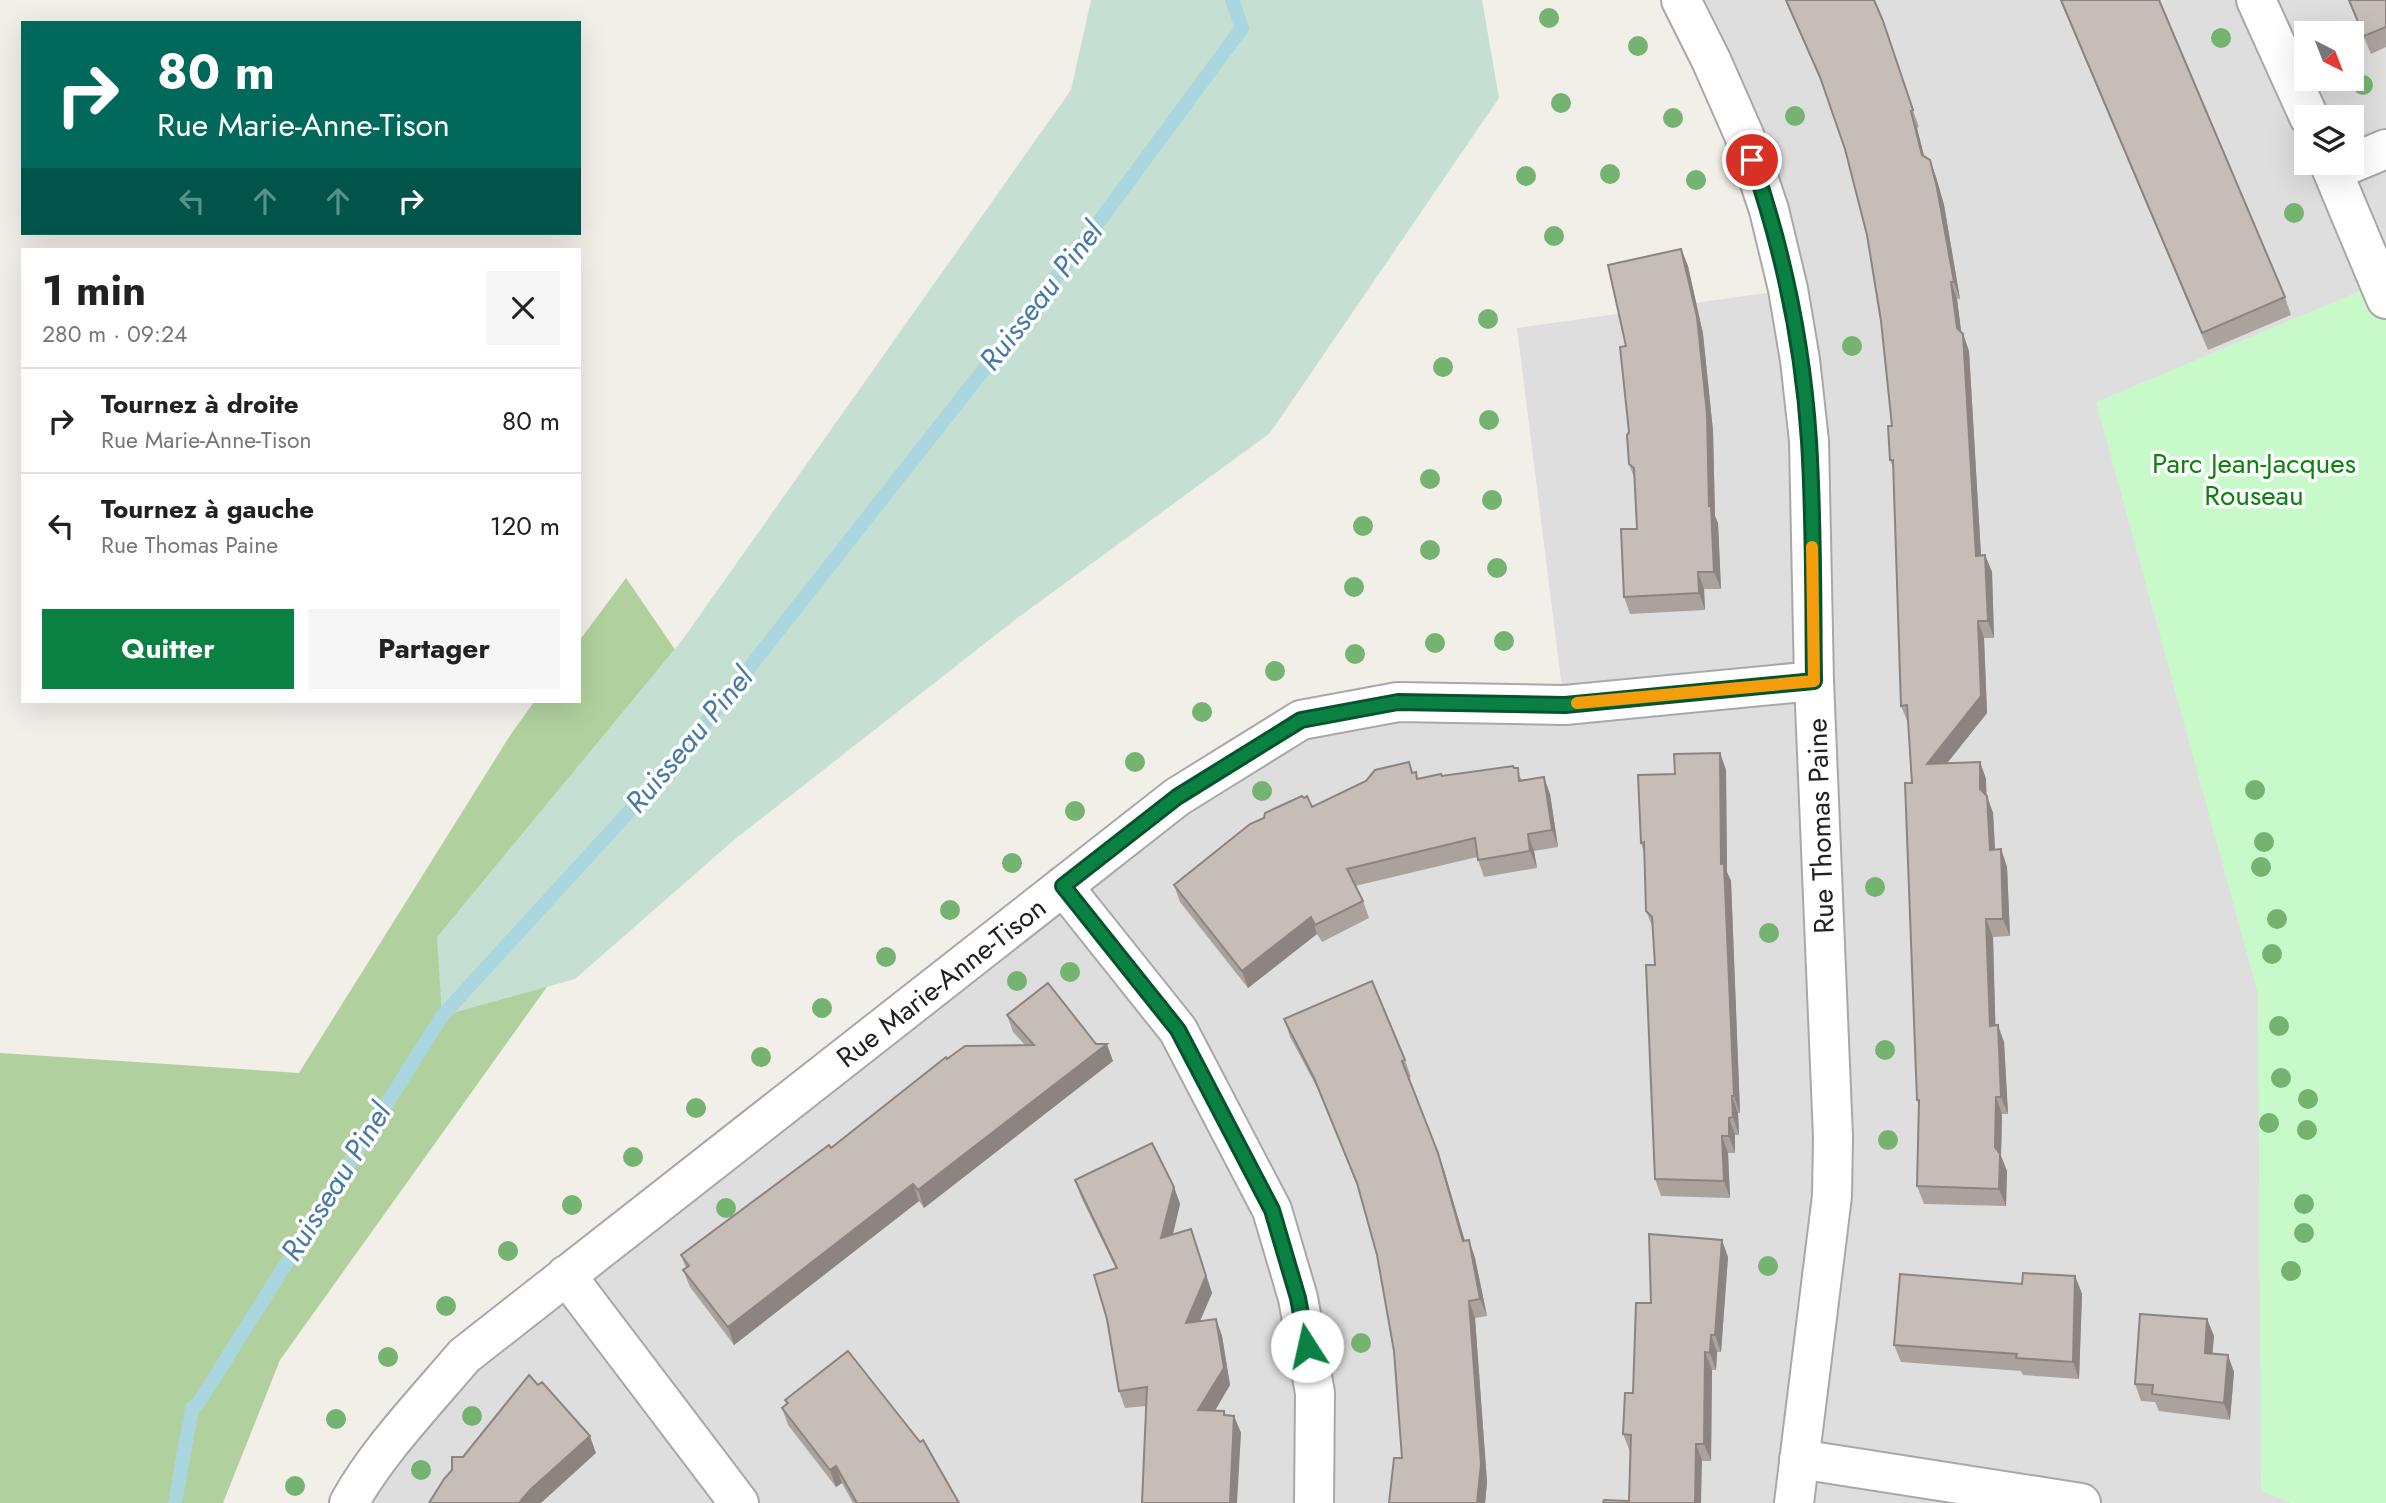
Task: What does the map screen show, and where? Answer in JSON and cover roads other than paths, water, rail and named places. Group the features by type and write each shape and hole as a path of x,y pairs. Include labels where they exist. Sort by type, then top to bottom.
{"street":[{"name":"Rue Thomas Paine","path":"1681,0 1744,135 1769,210 1788,289 1800,360 1809,441 1814,681 1833,1137 1832,1196 1794,1503"},
{"path":"2256,0 2304,105"},
{"path":"2364,156 2386,149"},
{"path":"2334,175 2386,299"},
{"name":"Rue Marie-Anne-Tison","path":"349,1503 357,1488 464,1356 1177,797 1301,720 1398,702 1565,705 1814,681"},
{"path":"1063,886 1178,1030 1272,1210 1298,1298 1315,1393 1314,1503"},
{"path":"566,1275 739,1503"},
{"path":"1798,1459 2081,1503"}],"waterway":[{"name":"Ruisseau Pinel","path":"175,1503 192,1408 199,1402 442,1016 679,757 1081,246 1242,28 1232,0"}],"park label":[{"name":"Parc Jean-Jacques Rouseau","path":"2254,479"}]}
